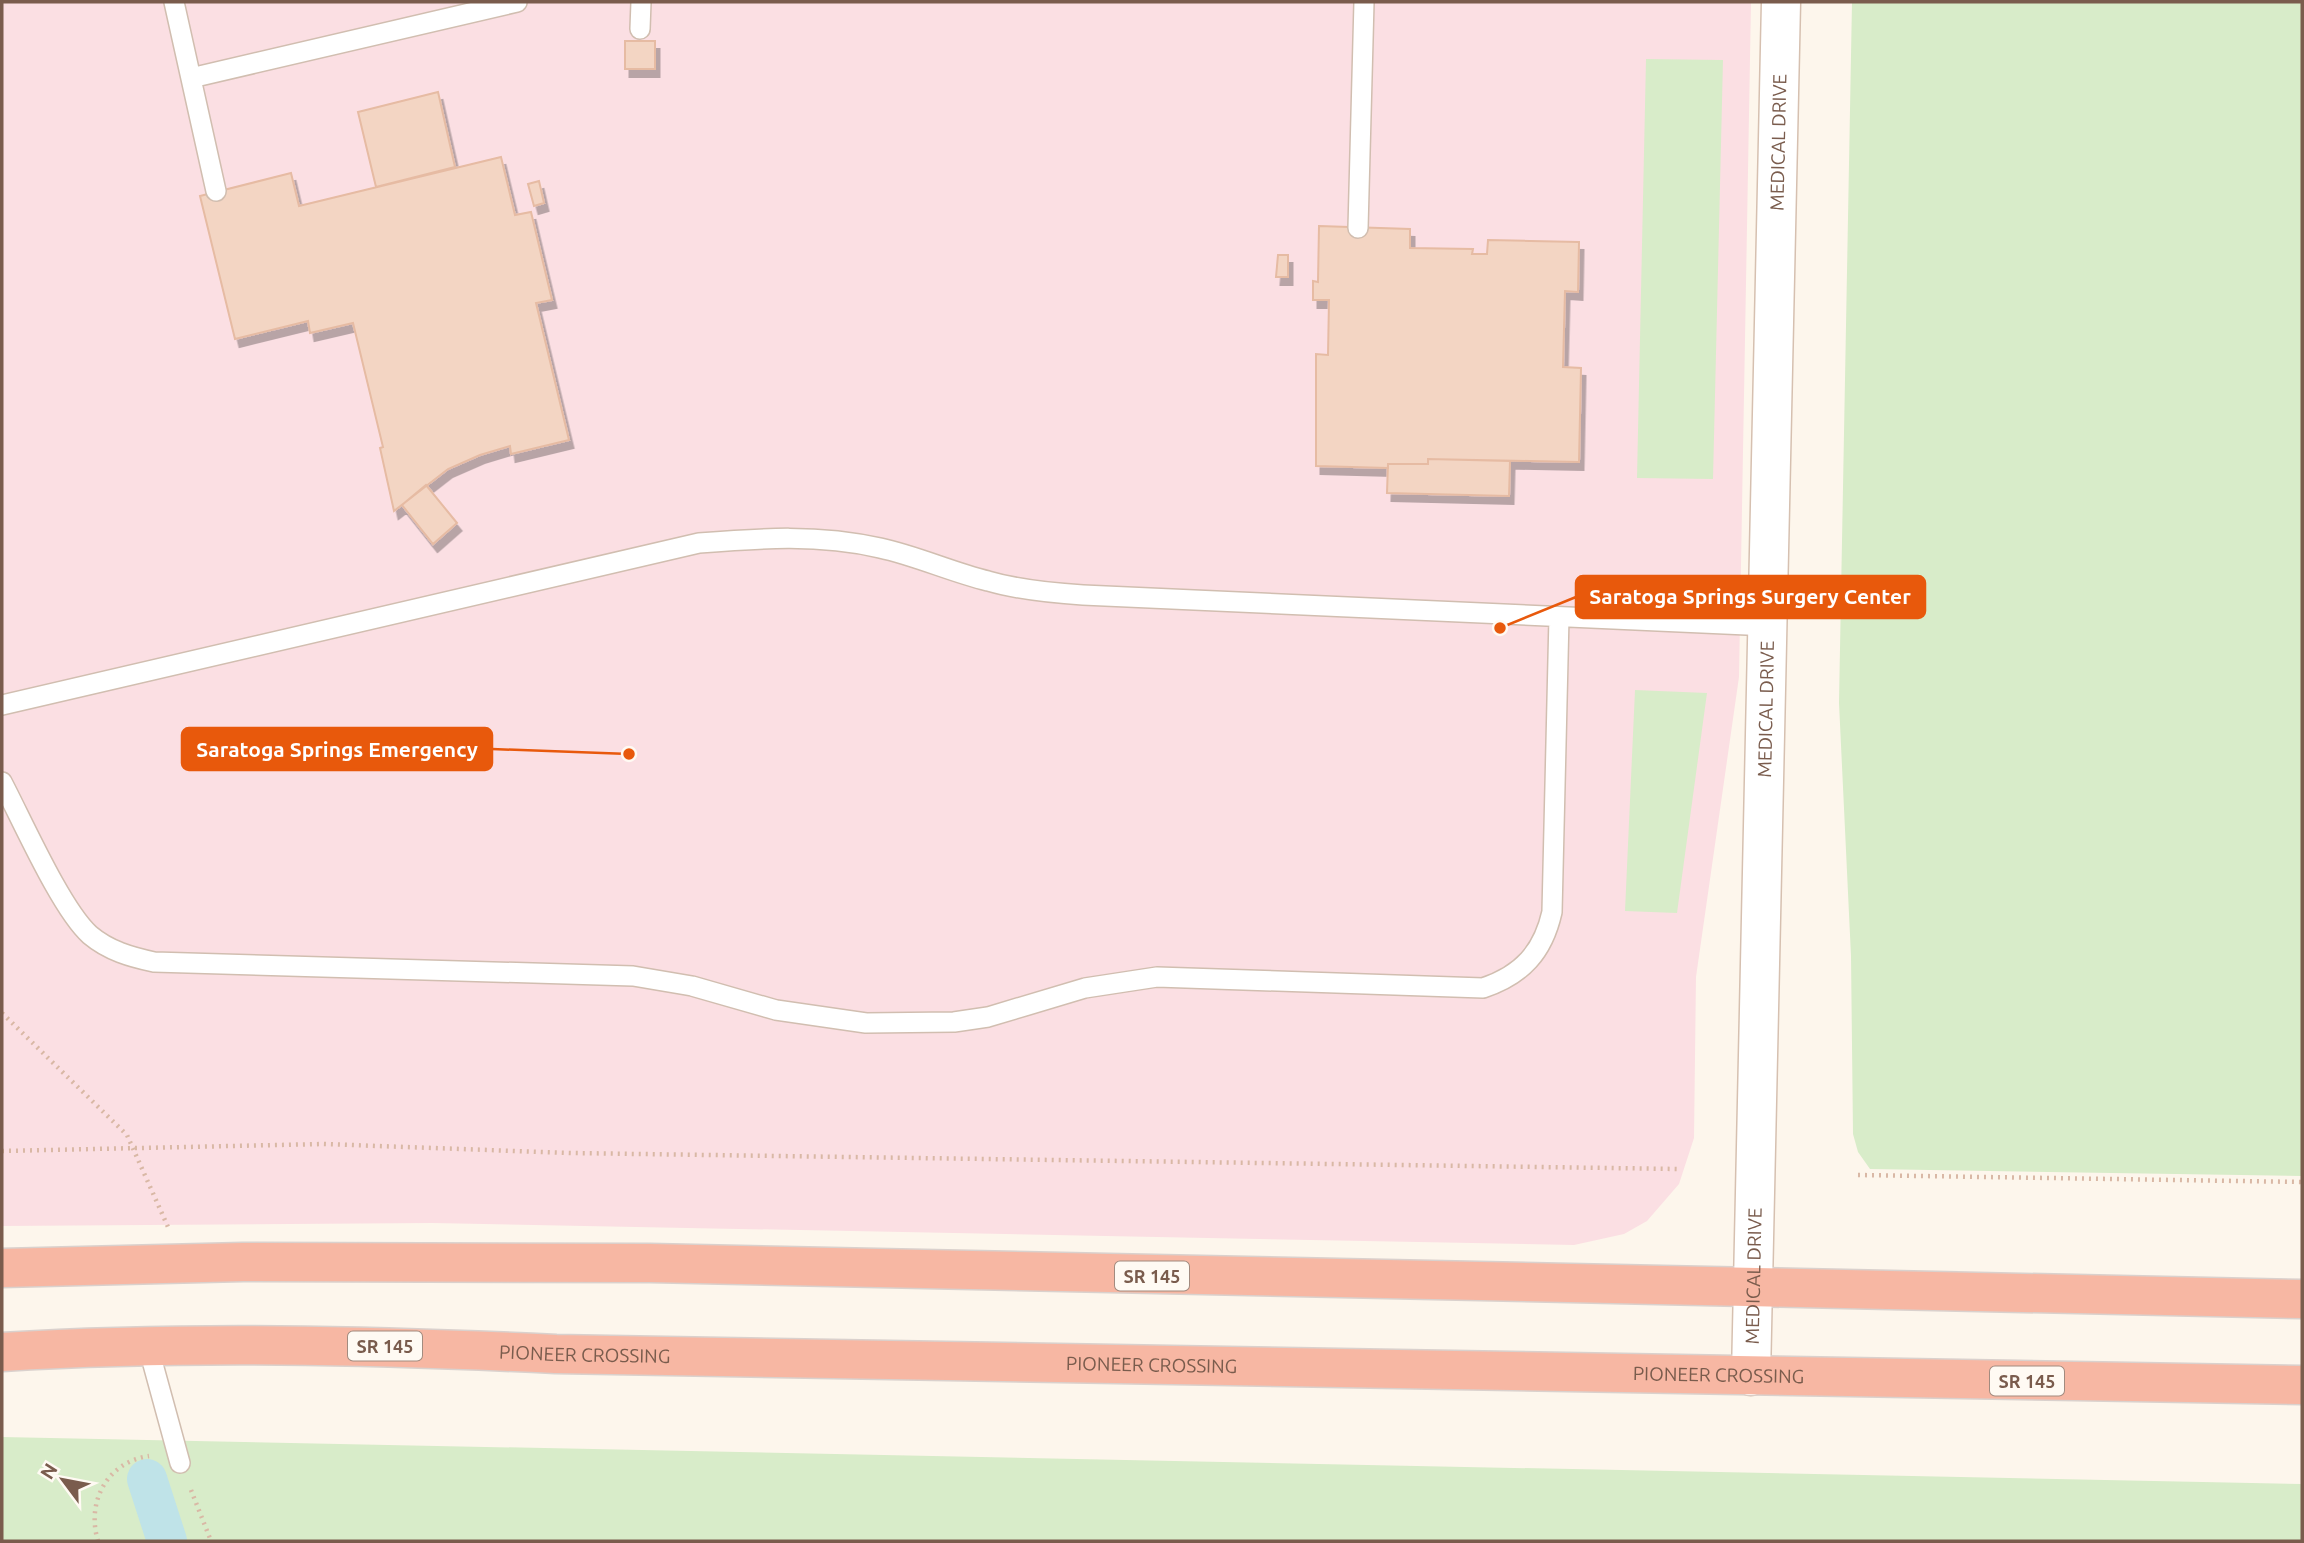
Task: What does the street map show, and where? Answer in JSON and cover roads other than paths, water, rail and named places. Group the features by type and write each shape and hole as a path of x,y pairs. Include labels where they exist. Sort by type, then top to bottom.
{"highway":[{"name":"SR 145","path":"2,1268 447,1261 650,1263 2302,1299"},
{"name":"PIONEER CROSSING","path":"2,1353 148,1346 391,1346 556,1354 2302,1385"}],"street":[{"name":"MEDICAL DRIVE","path":"1751,1376 1782,2"}],"lane":[{"path":"174,2 216,191"},
{"path":"191,78 517,2"},
{"path":"640,29 641,2"},
{"path":"1358,228 1364,2"},
{"path":"2,705 699,543 748,537 799,537 880,548 989,582 1040,592 1769,626"},
{"path":"2,782 76,919 107,947 130,957 154,962 633,976 692,986 776,1010 866,1023 954,1022 988,1017 1085,988 1157,977 1483,988 1516,974 1529,962 1540,947 1552,912 1559,617"},
{"path":"148,1346 180,1464"}],"waterway":[{"path":"147,1479 167,1541"}],"place":[{"name":"Saratoga Springs Surgery Center","path":"1500,628"},
{"name":"Saratoga Springs Emergency","path":"629,754"}]}
